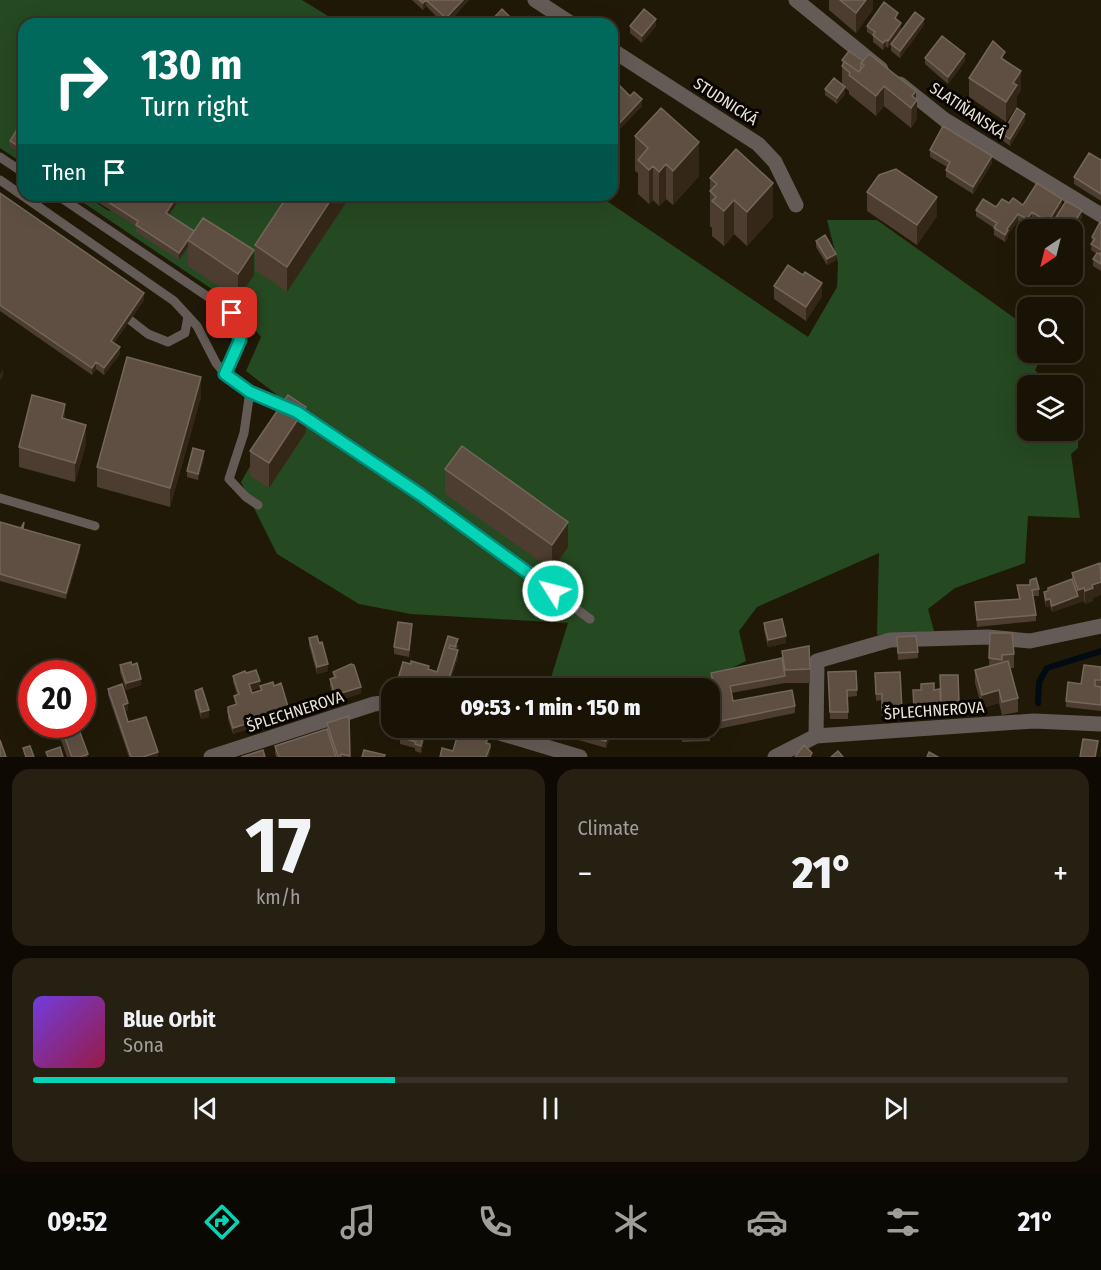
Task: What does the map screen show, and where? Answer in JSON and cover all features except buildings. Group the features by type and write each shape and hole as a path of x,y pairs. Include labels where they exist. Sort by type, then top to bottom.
{"street":[{"path":"535,0 563,18"},
{"name":"SLATIŇANSKÁ","path":"796,0 945,120 1101,215"},
{"name":"STUDNICKÁ","path":"618,54 758,144 775,162 796,205"},
{"path":"816,736 816,661 890,640 988,637 1030,641 1101,626"},
{"name":"ŠPLECHNEROVA","path":"211,757 381,703"},
{"name":"ŠPLECHNEROVA","path":"775,757 816,736 1035,721 1101,724"},
{"path":"516,738 580,757"}],"lane":[{"path":"0,157 18,169"},
{"path":"0,180 18,193"},
{"path":"30,201 174,301 197,326 216,363 225,374 250,392 297,412 392,476 590,619"},
{"path":"66,201 232,313 240,340 225,374"},
{"path":"130,320 148,334 168,342 185,333 188,316"},
{"path":"250,392 244,433 229,479 246,497 258,505"},
{"path":"0,498 95,526"}],"green space":[{"path":"0,0 302,0 331,18 18,18 18,137 11,147 18,152 18,160 0,148"},
{"path":"81,201 93,201 109,211 166,220 165,201 607,201 808,337 837,287 838,263 827,220 877,220 1017,320 1017,363 1039,363 1035,370 1039,375 1017,375 1017,441 1078,441 1078,448 1071,454 1080,518 1028,516 1025,563 955,588 928,609 934,631 877,635 879,553 757,607 739,631 746,661 711,678 551,678 568,623 411,614 359,604 277,554 241,482 278,417 276,394 246,371 261,337 234,304"}],"waterway":[{"path":"1038,703 1039,682 1047,668 1101,651"}],"route":[{"path":"232,313 240,340 225,374 250,392 297,412 421,495 553,591"}]}
